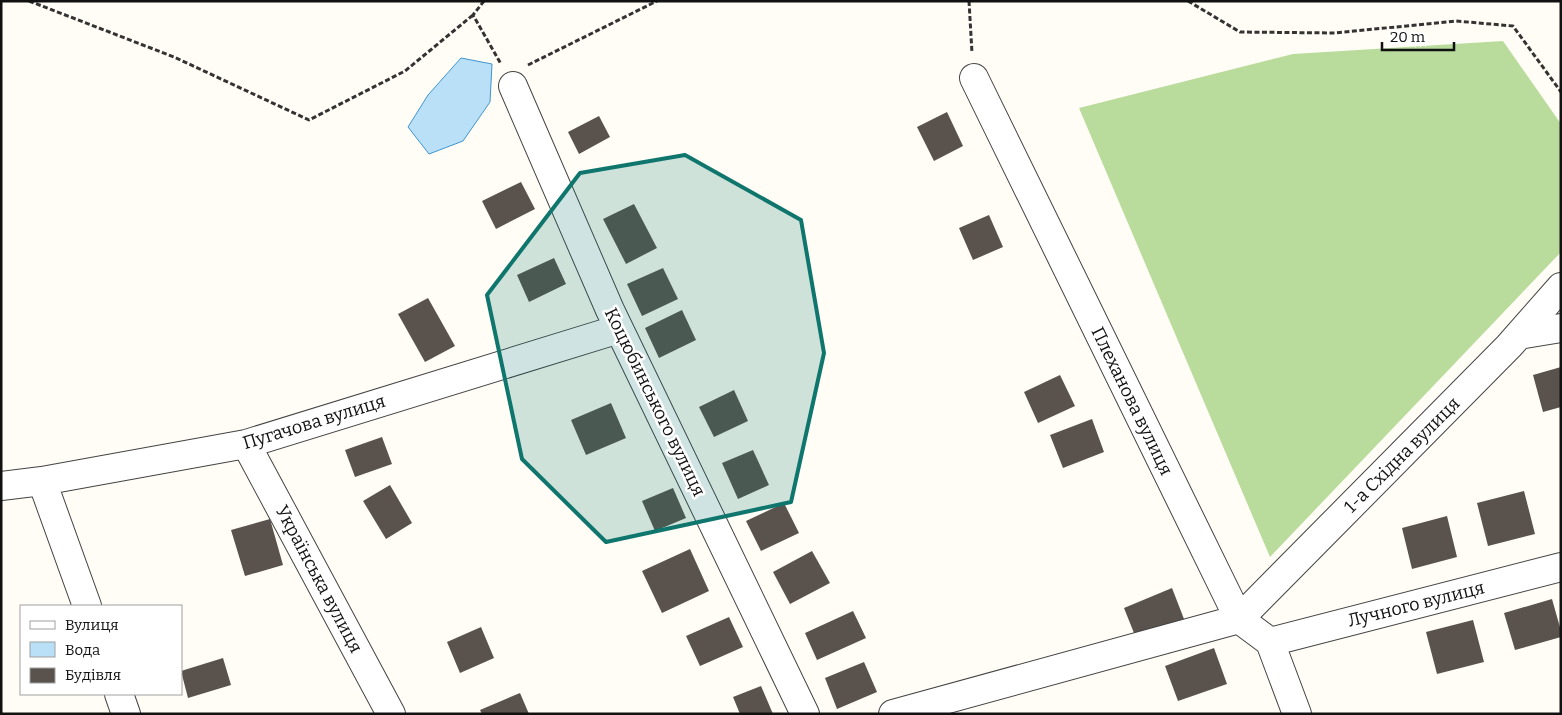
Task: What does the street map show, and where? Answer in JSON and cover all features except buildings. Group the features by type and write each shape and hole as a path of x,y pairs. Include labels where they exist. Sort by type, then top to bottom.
{"street":[{"name":"Плеханова вулиця","path":"974,78 1239,619 1270,642"},
{"name":"Коцюбинського вулиця","path":"513,86 619,329 805,714"},
{"name":"1-а Східна вулиця","path":"1239,619 1502,353 1561,287"},
{"path":"1519,335 1561,328"},
{"name":"Пугачова вулиця","path":"1,486 246,444 619,329"},
{"name":"Українська вулиця","path":"246,444 391,714"},
{"path":"42,480 87,605"},
{"name":"Лучного вулиця","path":"1270,642 1561,567"},
{"path":"893,714 1239,619"},
{"path":"1270,642 1297,714"},
{"path":"119,695 126,714"}],"path":[{"path":"29,1 174,56 309,120 405,71 473,15 484,1"},
{"path":"473,15 513,86 527,65 656,1"},
{"path":"969,1 974,78"},
{"path":"1188,1 1240,32 1336,33 1456,21 1513,26 1561,92"}],"highlighted area":[{"path":"685,155 801,220 824,353 791,502 606,542 522,459 487,295 580,173"}],"green space":[{"path":"1503,41 1561,124 1561,252 1270,557 1079,108 1293,54"}],"water":[{"path":"461,58 492,64 490,102 463,141 429,154 408,127 428,95"}]}
